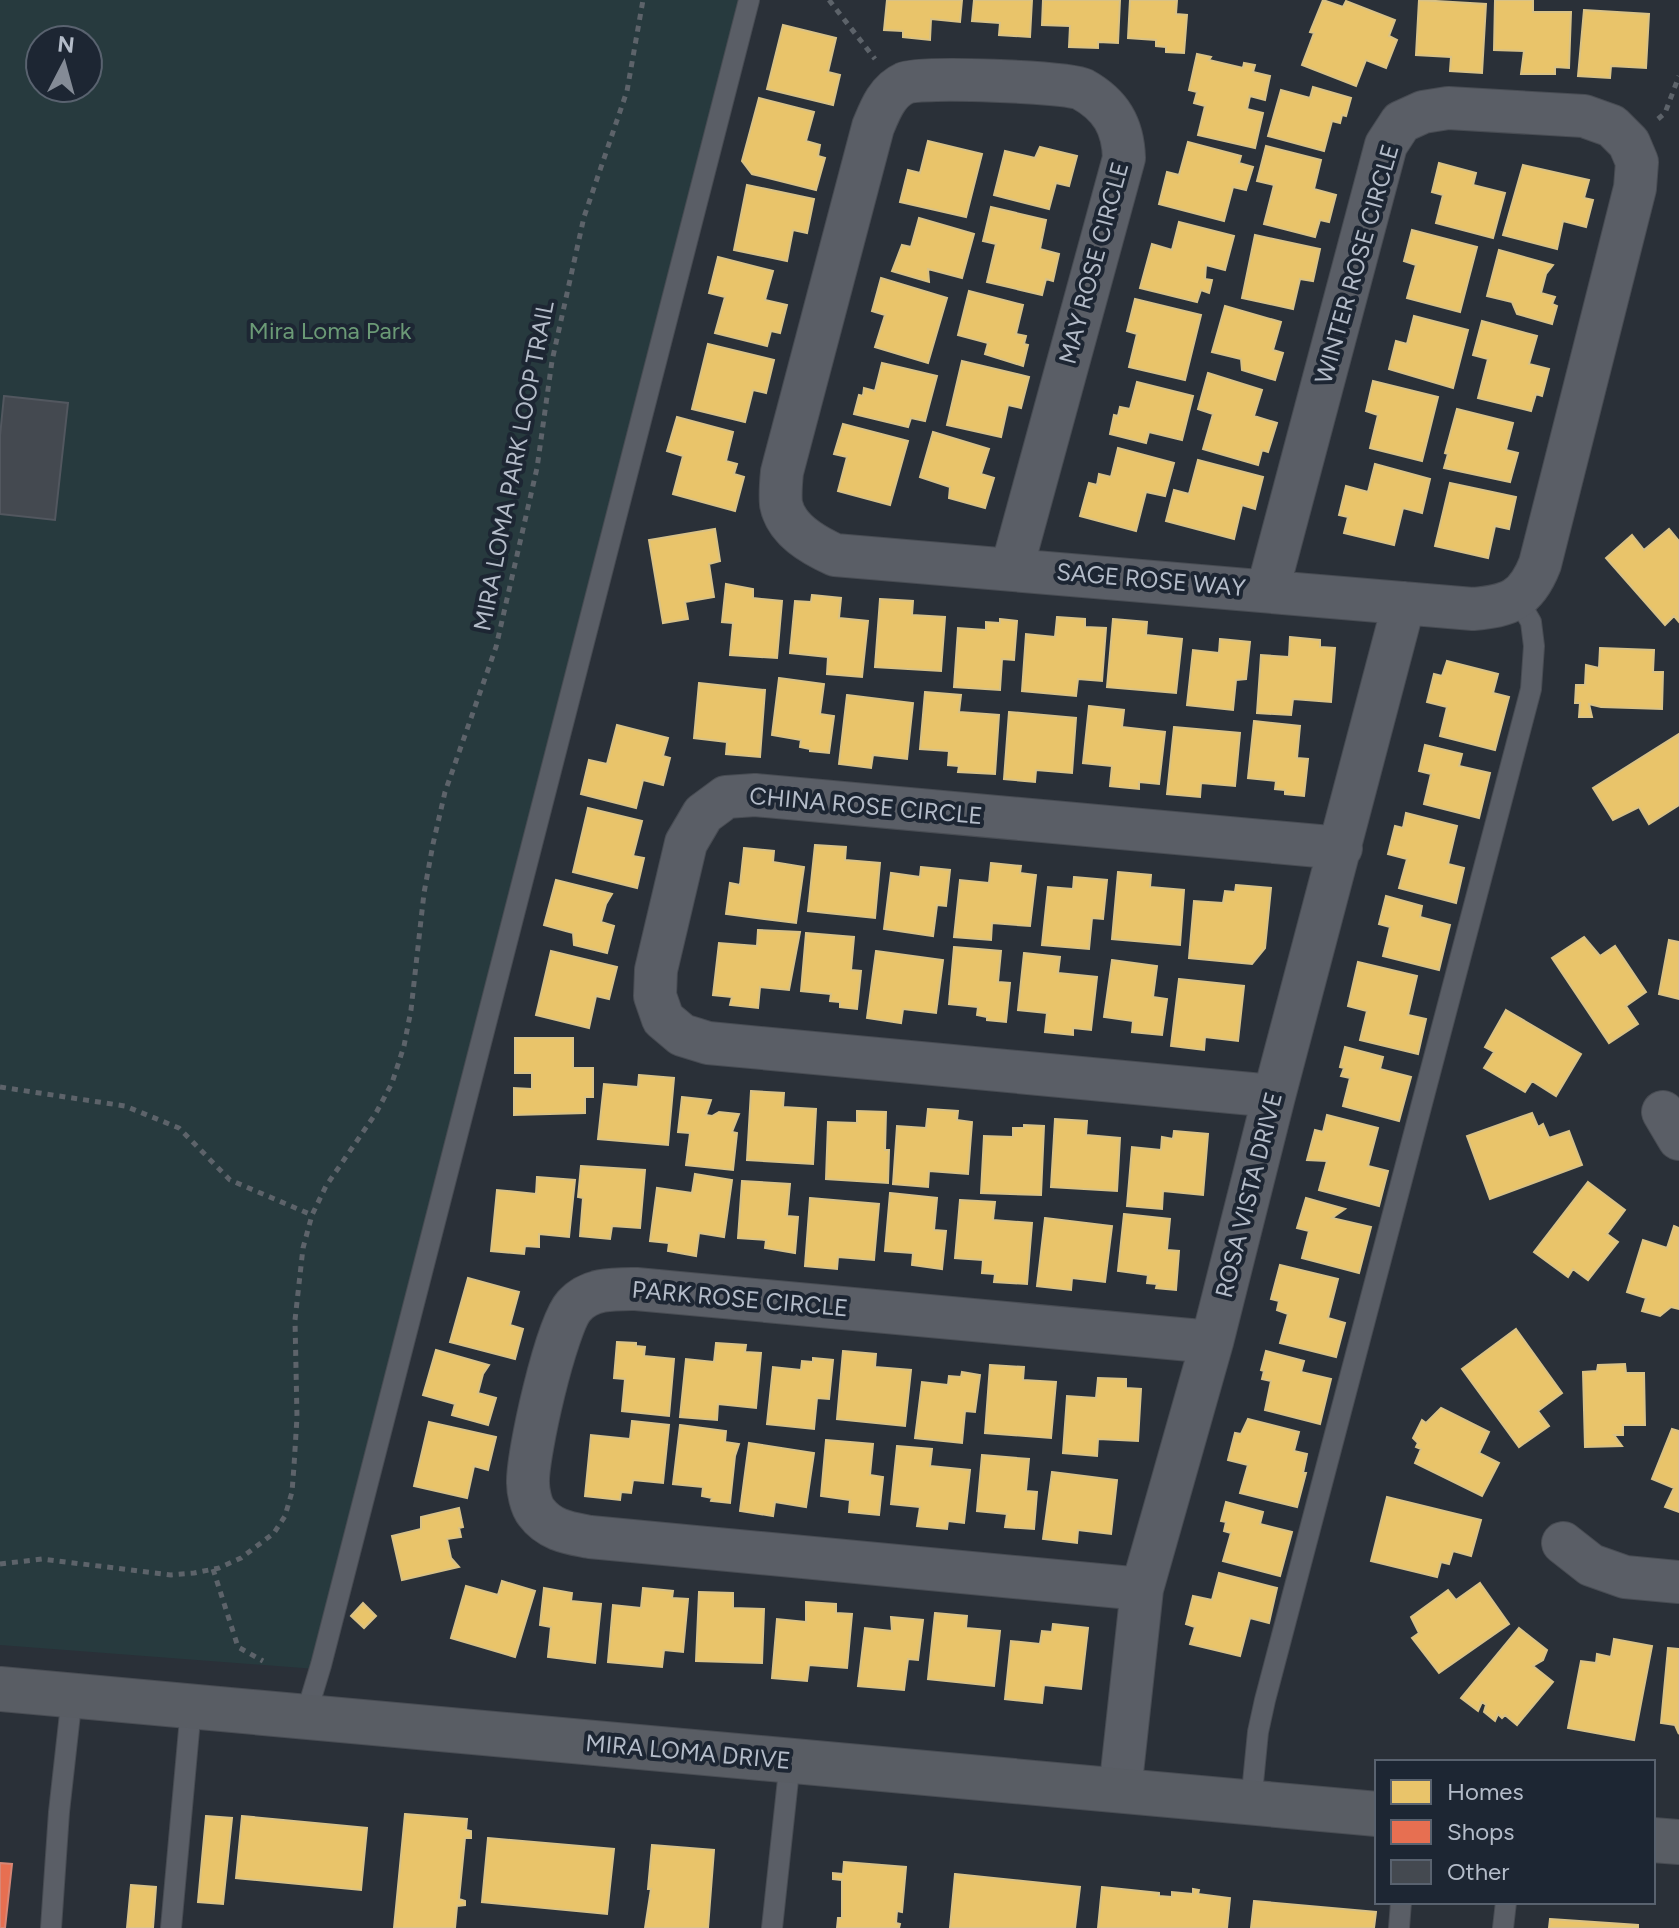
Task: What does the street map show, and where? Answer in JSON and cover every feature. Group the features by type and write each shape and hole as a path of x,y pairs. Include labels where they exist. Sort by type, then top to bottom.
{"main road":[{"name":"MIRA LOMA DRIVE","path":"0,1689 1375,1814"},
{"path":"1655,1840 1679,1842"}],"street":[{"name":"MAY ROSE CIRCLE","path":"898,88 905,82 936,78 1078,87 1099,100 1115,117 1123,137 1124,158 1012,568"},
{"name":"SAGE ROSE WAY","path":"898,88 885,99 873,127 782,472 781,506 792,526 814,545 835,555 1268,589 1473,609 1499,607 1517,598"},
{"name":"WINTER ROSE CIRCLE","path":"1268,589 1386,145 1401,122 1423,112 1448,108 1584,116 1612,126 1629,143"},
{"path":"1517,598 1531,586 1540,564 1635,188 1637,162 1629,143"},
{"name":"ROSA VISTA DRIVE","path":"1120,1791 1142,1589 1212,1342 1404,603"},
{"name":"CHINA ROSE CIRCLE","path":"1274,1096 708,1043 682,1035 663,1019 655,996 656,970 686,843 703,814 726,797 755,795 1341,848"},
{"name":"PARK ROSE CIRCLE","path":"1142,1589 606,1538 556,1530 535,1511 528,1486 530,1459 559,1333 574,1306 602,1289 636,1289 1212,1342"},
{"path":"1563,1543 1591,1565 1625,1577 1679,1582"}],"lane":[{"path":"305,1718 749,0"},
{"path":"1251,1803 1258,1732 1265,1700 1531,689 1534,646 1531,622 1517,598"},
{"path":"51,1928 59,1812 72,1696"},
{"path":"171,1928 191,1708"},
{"path":"772,1928 790,1761"},
{"path":"1399,1928 1401,1904"},
{"path":"1503,1928 1506,1904"}],"path":[{"name":"MIRA LOMA PARK LOOP TRAIL","path":"0,1564 42,1559 171,1575 213,1569 241,1558 274,1533 285,1516 292,1492 297,1417 297,1294 303,1248 312,1215 326,1186 376,1113 392,1083 404,1046 433,844 445,792 496,647 537,468 552,361 584,217 627,91 643,0"},
{"path":"829,0 898,88"},
{"path":"1629,143 1665,113 1679,76"},
{"path":"0,1087 125,1106 179,1128 230,1180 312,1215"},
{"path":"213,1569 238,1647 263,1661"}],"green space":[{"name":"Mira Loma Park","path":"0,0 754,0 329,1670 0,1645"}],"building: Homes":[{"path":"887,0 962,0 960,22 931,19 930,40 903,37 903,31 884,30"},
{"path":"974,0 1032,0 1030,37 999,35 1000,23 972,21"},
{"path":"1043,0 1120,0 1118,43 1098,42 1098,48 1069,47 1070,26 1042,25"},
{"path":"1130,0 1177,0 1176,14 1187,15 1184,53 1166,52 1166,47 1156,46 1156,40 1128,38"},
{"path":"1323,0 1343,7 1346,1 1395,20 1389,36 1397,40 1386,68 1366,60 1356,86 1302,65 1314,33 1310,32"},
{"path":"1419,0 1486,4 1482,73 1450,71 1451,57 1416,55"},
{"path":"1495,0 1533,0 1533,12 1571,12 1569,68 1555,67 1555,74 1521,74 1524,51 1494,50"},
{"path":"1584,10 1649,14 1646,68 1611,66 1610,78 1578,76"},
{"path":"783,25 836,38 828,72 840,75 833,105 767,89"},
{"path":"1197,54 1243,68 1244,63 1255,65 1253,72 1270,76 1265,100 1250,96 1247,109 1263,113 1255,148 1198,135 1205,106 1194,103 1197,92 1189,90"},
{"path":"1313,87 1351,98 1346,116 1342,115 1340,123 1332,121 1324,151 1268,136 1281,90 1310,98"},
{"path":"759,98 814,112 806,141 820,145 818,156 825,158 816,190 752,174 742,161"},
{"path":"928,141 982,154 966,217 900,202 908,170 920,173"},
{"path":"1188,142 1241,156 1239,163 1253,167 1246,190 1233,187 1224,221 1159,204 1167,172 1179,175"},
{"path":"1266,146 1321,160 1314,189 1336,195 1329,222 1320,220 1315,237 1264,224 1274,185 1257,181"},
{"path":"1040,147 1077,156 1069,186 1056,183 1049,209 994,195 1005,151 1035,158"},
{"path":"1439,163 1476,173 1473,185 1505,193 1493,238 1436,223 1443,195 1432,192"},
{"path":"1523,165 1589,180 1584,198 1593,200 1586,227 1563,221 1557,249 1503,235"},
{"path":"747,185 814,199 807,233 793,230 787,261 734,250"},
{"path":"991,207 1046,220 1040,249 1059,254 1053,281 1046,279 1042,295 987,282 996,244 983,241"},
{"path":"919,218 974,234 962,278 928,269 929,282 892,271 902,245 911,247"},
{"path":"1179,222 1234,236 1225,270 1206,265 1205,279 1212,280 1209,293 1201,290 1197,302 1140,288 1152,244 1172,250"},
{"path":"1412,230 1477,247 1460,312 1407,298 1416,265 1404,261"},
{"path":"1255,235 1320,249 1313,281 1300,279 1293,309 1242,298"},
{"path":"1499,250 1553,265 1546,274 1541,293 1555,297 1552,304 1557,306 1552,324 1517,314 1512,302 1487,296"},
{"path":"718,257 773,271 765,300 787,305 780,333 771,331 767,346 715,333 725,297 709,293"},
{"path":"881,278 947,298 928,363 875,347 885,315 872,311"},
{"path":"969,291 1023,305 1016,334 1026,336 1024,344 1028,345 1023,366 985,354 988,343 958,335"},
{"path":"1135,299 1201,315 1185,380 1129,367 1137,334 1127,331"},
{"path":"1225,306 1281,322 1273,350 1283,353 1275,380 1242,370 1241,359 1212,352"},
{"path":"1414,316 1468,330 1453,388 1389,369 1396,341 1407,344"},
{"path":"1482,321 1537,336 1529,364 1549,369 1542,396 1536,394 1531,411 1478,398 1488,359 1473,355"},
{"path":"708,344 774,360 766,393 753,390 745,422 692,409"},
{"path":"962,361 1029,377 1021,408 1008,405 1001,437 947,425"},
{"path":"882,363 937,376 925,421 911,418 908,427 854,414 864,388 875,391"},
{"path":"1208,373 1262,390 1254,416 1277,423 1268,452 1262,450 1258,465 1203,449 1213,414 1198,409"},
{"path":"1373,381 1438,397 1422,461 1370,448 1378,415 1366,411"},
{"path":"1137,382 1193,396 1182,440 1149,432 1146,443 1110,434 1114,415 1118,416 1120,407 1130,409"},
{"path":"1457,409 1513,423 1506,450 1518,453 1510,482 1444,468"},
{"path":"677,417 733,432 726,461 737,464 734,474 744,477 735,511 673,494 683,456 667,451"},
{"path":"843,424 908,441 890,505 838,491 847,457 834,454"},
{"path":"933,432 989,449 981,474 994,478 985,508 949,498 950,487 920,477"},
{"path":"1118,448 1174,463 1165,496 1146,492 1136,531 1080,516 1089,483 1097,485 1099,474 1111,477"},
{"path":"1198,460 1263,477 1255,509 1242,505 1234,539 1166,521 1174,490 1189,494"},
{"path":"1375,464 1430,479 1422,513 1403,508 1394,545 1344,533 1348,517 1339,515 1346,486 1368,492"},
{"path":"1450,483 1516,497 1509,529 1495,526 1488,558 1435,546"},
{"path":"715,529 720,561 709,564 714,597 685,602 688,619 663,623 649,540"},
{"path":"1669,529 1679,541 1679,622 1674,616 1665,625 1606,558 1632,535 1644,550"},
{"path":"726,584 753,589 753,598 782,601 777,658 730,655 733,623 722,622"},
{"path":"812,595 841,598 839,618 868,621 862,677 827,674 828,657 790,653 795,601 811,602"},
{"path":"880,599 913,601 912,615 945,617 941,671 875,667"},
{"path":"1057,617 1085,619 1085,627 1106,628 1102,681 1078,679 1076,696 1022,691 1026,634 1055,637"},
{"path":"1000,619 1017,621 1014,660 1002,659 1000,690 954,687 958,628 986,630 986,622 1000,623"},
{"path":"1113,619 1147,622 1146,635 1182,639 1176,693 1107,687"},
{"path":"1290,637 1320,640 1320,647 1335,648 1331,702 1293,699 1291,715 1257,713 1261,655 1289,657"},
{"path":"1220,639 1250,642 1246,679 1236,680 1233,710 1187,705 1193,650 1219,653"},
{"path":"1600,648 1654,650 1653,672 1663,672 1662,709 1589,704 1592,717 1579,717 1580,703 1575,703 1576,685 1585,685 1586,665 1599,668"},
{"path":"1447,661 1498,674 1493,693 1509,697 1495,750 1440,736 1447,707 1427,702 1434,674 1442,676"},
{"path":"779,678 824,684 820,714 834,716 829,753 800,747 801,740 772,735"},
{"path":"699,683 765,690 760,757 726,754 727,742 694,738"},
{"path":"925,692 961,695 959,712 999,715 995,774 958,772 959,766 948,765 949,751 920,749"},
{"path":"847,695 913,703 907,759 873,755 871,768 839,764"},
{"path":"1089,706 1124,710 1122,727 1165,732 1159,784 1139,782 1139,789 1110,786 1112,766 1083,763"},
{"path":"1009,712 1076,718 1072,773 1036,770 1035,782 1004,779"},
{"path":"1254,721 1300,726 1297,758 1308,759 1304,796 1285,794 1285,790 1275,789 1276,781 1248,778"},
{"path":"617,725 668,738 663,756 670,758 663,785 643,780 636,808 581,794 589,760 607,764"},
{"path":"1174,727 1240,733 1235,786 1201,783 1200,797 1167,794"},
{"path":"1679,734 1679,805 1649,824 1639,807 1613,820 1593,788"},
{"path":"1425,745 1462,754 1459,766 1490,773 1479,818 1424,804 1431,774 1419,771"},
{"path":"588,808 642,821 633,856 644,858 637,888 573,872"},
{"path":"1406,813 1457,826 1448,864 1464,868 1456,903 1399,888 1407,859 1388,854 1395,826 1403,828"},
{"path":"815,845 846,847 845,860 880,863 875,918 808,911"},
{"path":"744,848 774,851 773,862 804,867 796,923 726,914 730,883 740,885"},
{"path":"991,863 1021,866 1020,873 1036,875 1030,926 992,923 991,940 954,937 960,880 989,883"},
{"path":"921,867 950,870 946,906 937,905 933,936 884,929 891,873 920,877"},
{"path":"1118,872 1151,875 1150,887 1184,890 1180,945 1112,939"},
{"path":"1074,877 1107,880 1103,919 1092,918 1089,949 1042,945 1048,887 1073,889"},
{"path":"556,880 612,894 601,922 614,926 607,953 574,945 573,933 544,925"},
{"path":"1236,885 1271,888 1265,948 1252,964 1189,958 1194,901 1223,903 1225,891 1235,892"},
{"path":"1386,896 1422,906 1420,917 1450,925 1439,970 1383,956 1390,927 1379,924"},
{"path":"758,930 800,932 789,990 760,987 758,1008 730,1005 732,997 713,995 719,943 757,946"},
{"path":"806,933 854,937 851,970 861,971 857,1009 840,1007 840,1002 830,1001 831,994 801,991"},
{"path":"1584,937 1600,956 1615,946 1646,992 1626,1006 1638,1024 1609,1043 1552,958"},
{"path":"1669,940 1679,942 1679,999 1659,994"},
{"path":"954,947 1001,951 998,982 1010,983 1006,1022 987,1020 987,1017 977,1015 978,1007 949,1004"},
{"path":"551,951 617,967 609,999 596,996 589,1028 536,1015"},
{"path":"876,951 943,960 936,1013 903,1009 901,1023 867,1018"},
{"path":"1024,953 1060,957 1058,973 1097,977 1091,1030 1073,1028 1073,1035 1045,1032 1047,1013 1018,1010"},
{"path":"1112,960 1157,966 1153,997 1167,999 1162,1035 1132,1032 1133,1021 1104,1017"},
{"path":"1358,962 1417,976 1408,1015 1426,1019 1418,1054 1360,1040 1367,1011 1348,1006"},
{"path":"1179,979 1244,986 1238,1041 1205,1037 1204,1050 1171,1046"},
{"path":"1506,1010 1581,1054 1556,1096 1532,1081 1525,1092 1484,1068 1494,1052 1485,1047"},
{"path":"515,1038 573,1038 573,1068 593,1068 593,1097 585,1097 585,1113 514,1115 514,1088 532,1089 532,1073 515,1073"},
{"path":"1345,1047 1383,1057 1380,1069 1411,1077 1399,1121 1343,1106 1350,1078 1341,1076"},
{"path":"639,1075 674,1078 668,1145 598,1139 604,1084 638,1087"},
{"path":"751,1091 784,1093 783,1107 816,1109 813,1164 747,1160"},
{"path":"682,1097 711,1100 706,1115 719,1112 739,1114 732,1132 737,1133 733,1170 686,1165 690,1133 678,1132"},
{"path":"928,1109 958,1111 957,1120 972,1122 968,1174 929,1171 928,1187 893,1184 897,1126 926,1128"},
{"path":"857,1111 886,1112 888,1183 826,1179 828,1122 857,1123"},
{"path":"1532,1113 1538,1127 1543,1124 1549,1138 1569,1131 1582,1165 1490,1199 1467,1136"},
{"path":"1327,1115 1378,1128 1368,1166 1388,1171 1379,1206 1319,1190 1327,1161 1307,1160 1315,1130 1323,1132"},
{"path":"1055,1119 1087,1121 1086,1135 1120,1138 1117,1191 1051,1187"},
{"path":"1024,1125 1044,1126 1041,1195 981,1193 984,1136 1013,1137 1013,1128 1024,1128"},
{"path":"1174,1131 1208,1134 1203,1195 1163,1191 1162,1209 1127,1206 1132,1147 1161,1150 1162,1137 1173,1139"},
{"path":"581,1166 645,1170 640,1228 612,1226 610,1239 580,1236 583,1198 578,1197"},
{"path":"695,1174 732,1180 724,1237 699,1233 696,1256 668,1251 669,1243 650,1241 657,1188 692,1193"},
{"path":"537,1177 575,1180 569,1237 539,1234 539,1247 525,1246 524,1254 491,1251 497,1190 536,1194"},
{"path":"742,1181 790,1184 787,1216 798,1217 795,1253 765,1248 766,1240 738,1238"},
{"path":"1588,1182 1625,1210 1607,1234 1618,1242 1588,1280 1573,1269 1568,1277 1534,1252"},
{"path":"890,1193 937,1198 934,1230 946,1231 942,1269 912,1265 913,1253 885,1251"},
{"path":"810,1198 879,1204 874,1260 838,1257 837,1269 805,1266"},
{"path":"1306,1198 1345,1209 1332,1218 1371,1227 1359,1273 1302,1258 1309,1231 1297,1228"},
{"path":"960,1200 995,1202 993,1220 1032,1223 1027,1284 994,1282 995,1274 982,1273 983,1260 955,1258"},
{"path":"1124,1214 1170,1219 1167,1250 1179,1251 1176,1290 1156,1288 1157,1284 1147,1283 1148,1275 1118,1271"},
{"path":"1045,1218 1112,1226 1105,1282 1072,1278 1071,1290 1037,1286"},
{"path":"1674,1226 1679,1228 1679,1309 1671,1307 1660,1316 1642,1311 1646,1298 1627,1292 1643,1240 1667,1248"},
{"path":"1280,1265 1338,1279 1328,1318 1345,1323 1336,1357 1280,1343 1288,1314 1277,1310 1279,1301 1271,1299"},
{"path":"468,1278 519,1292 510,1325 523,1329 515,1359 450,1342"},
{"path":"1516,1329 1562,1393 1538,1411 1549,1426 1519,1447 1462,1369"},
{"path":"617,1342 645,1347 644,1356 674,1359 669,1416 622,1411 625,1379 614,1378"},
{"path":"716,1343 746,1345 745,1352 761,1353 756,1408 718,1404 717,1420 680,1417 686,1359 714,1362"},
{"path":"436,1350 489,1365 478,1393 496,1398 488,1425 452,1415 455,1404 423,1395"},
{"path":"843,1351 876,1354 875,1367 911,1370 905,1426 837,1419"},
{"path":"1266,1351 1304,1361 1301,1372 1331,1379 1320,1424 1265,1410 1271,1381 1262,1379"},
{"path":"813,1358 833,1360 829,1399 817,1398 814,1429 767,1424 773,1367 801,1370 802,1361 813,1362"},
{"path":"1625,1364 1626,1373 1644,1373 1645,1425 1623,1425 1623,1435 1614,1435 1622,1446 1585,1447 1583,1372 1597,1371 1598,1365"},
{"path":"990,1365 1024,1367 1023,1380 1056,1382 1051,1438 985,1433"},
{"path":"962,1372 980,1375 975,1412 965,1411 962,1443 915,1438 922,1382 948,1385 949,1376 961,1377"},
{"path":"1098,1378 1126,1379 1126,1388 1141,1389 1138,1441 1098,1439 1097,1456 1063,1453 1067,1396 1096,1398"},
{"path":"1441,1408 1489,1432 1479,1453 1499,1463 1482,1496 1415,1463 1421,1449 1416,1447 1418,1443 1413,1438 1422,1420 1426,1423"},
{"path":"1248,1419 1299,1432 1294,1451 1307,1454 1303,1473 1306,1473 1297,1507 1240,1493 1248,1465 1228,1460 1235,1433 1241,1434"},
{"path":"632,1421 669,1425 663,1483 633,1480 631,1493 621,1492 620,1500 585,1496 591,1435 630,1439"},
{"path":"429,1422 496,1437 488,1470 474,1466 467,1498 414,1486"},
{"path":"680,1425 726,1431 725,1442 739,1444 730,1503 711,1501 712,1498 702,1496 703,1487 673,1484"},
{"path":"1672,1429 1679,1431 1679,1512 1665,1507 1674,1488 1652,1479"},
{"path":"826,1440 873,1444 870,1475 883,1477 879,1515 849,1512 850,1500 821,1496"},
{"path":"749,1443 814,1453 806,1507 775,1502 773,1516 740,1511"},
{"path":"897,1446 932,1449 930,1466 970,1470 964,1523 948,1521 947,1529 917,1526 920,1507 891,1504"},
{"path":"982,1455 1029,1459 1026,1491 1037,1492 1034,1529 1005,1527 1007,1514 977,1511"},
{"path":"1052,1472 1117,1480 1111,1534 1078,1530 1077,1543 1043,1539"},
{"path":"1387,1497 1481,1520 1471,1556 1453,1551 1449,1564 1441,1562 1437,1577 1371,1561"},
{"path":"1226,1502 1263,1512 1260,1524 1292,1532 1280,1576 1223,1561 1231,1533 1224,1531 1226,1522 1221,1521"},
{"path":"459,1508 463,1527 459,1528 461,1537 447,1539 451,1558 459,1567 402,1580 392,1536 421,1529 421,1517"},
{"path":"1219,1573 1277,1588 1269,1623 1250,1618 1240,1656 1190,1644 1195,1627 1186,1624 1193,1596 1212,1600"},
{"path":"502,1581 535,1591 515,1657 451,1638 466,1586 498,1595"},
{"path":"1480,1583 1509,1624 1439,1673 1412,1638 1419,1633 1411,1617 1448,1590 1456,1600"},
{"path":"544,1588 572,1593 571,1601 601,1604 595,1663 548,1657 551,1627 540,1625"},
{"path":"643,1588 673,1591 672,1598 688,1599 683,1652 664,1650 662,1667 608,1662 613,1605 641,1608"},
{"path":"699,1592 733,1593 733,1608 764,1609 762,1663 696,1661"},
{"path":"806,1602 836,1604 836,1613 852,1614 847,1668 809,1665 807,1681 772,1678 777,1619 806,1622"},
{"path":"363,1603 376,1616 364,1628 351,1616"},
{"path":"935,1613 967,1616 966,1628 1000,1631 994,1686 928,1679"},
{"path":"891,1617 923,1620 918,1660 908,1659 904,1690 858,1686 865,1628 892,1631"},
{"path":"1053,1624 1088,1628 1081,1689 1044,1685 1042,1703 1005,1699 1011,1641 1040,1644 1042,1631 1052,1632"},
{"path":"1519,1628 1547,1650 1543,1660 1533,1666 1553,1682 1517,1725 1505,1715 1502,1718 1498,1714 1495,1721 1484,1712 1486,1705 1482,1702 1478,1711 1461,1698"},
{"path":"1614,1639 1652,1646 1634,1740 1568,1728 1581,1661 1596,1663 1597,1654 1611,1657"},
{"path":"1668,1648 1679,1649 1679,1734 1675,1725 1661,1723"},
{"path":"405,1814 467,1819 466,1830 471,1831 471,1838 465,1838 459,1899 465,1901 465,1905 457,1906 455,1928 394,1928"},
{"path":"206,1816 232,1818 223,1904 198,1902"},
{"path":"242,1816 367,1828 361,1890 236,1878"},
{"path":"488,1838 614,1849 607,1914 482,1902"},
{"path":"652,1845 714,1850 708,1928 645,1928 651,1889 648,1889"},
{"path":"844,1862 906,1867 902,1912 897,1911 899,1928 837,1928 838,1918 842,1918 842,1880 833,1879 833,1873 843,1874"},
{"path":"955,1874 1080,1887 1075,1928 950,1928"},
{"path":"131,1885 156,1887 153,1928 127,1928"},
{"path":"1102,1887 1172,1897 1172,1892 1193,1894 1193,1889 1199,1890 1198,1894 1230,1898 1227,1928 1098,1928"},
{"path":"1254,1901 1376,1912 1374,1928 1251,1928"},
{"path":"1550,1919 1638,1925 1638,1928 1549,1928"}],"building: Shops":[{"path":"0,1863 12,1864 5,1928 0,1928"}],"building: Other":[{"path":"4,396 68,403 55,520 0,514 0,436"}]}
